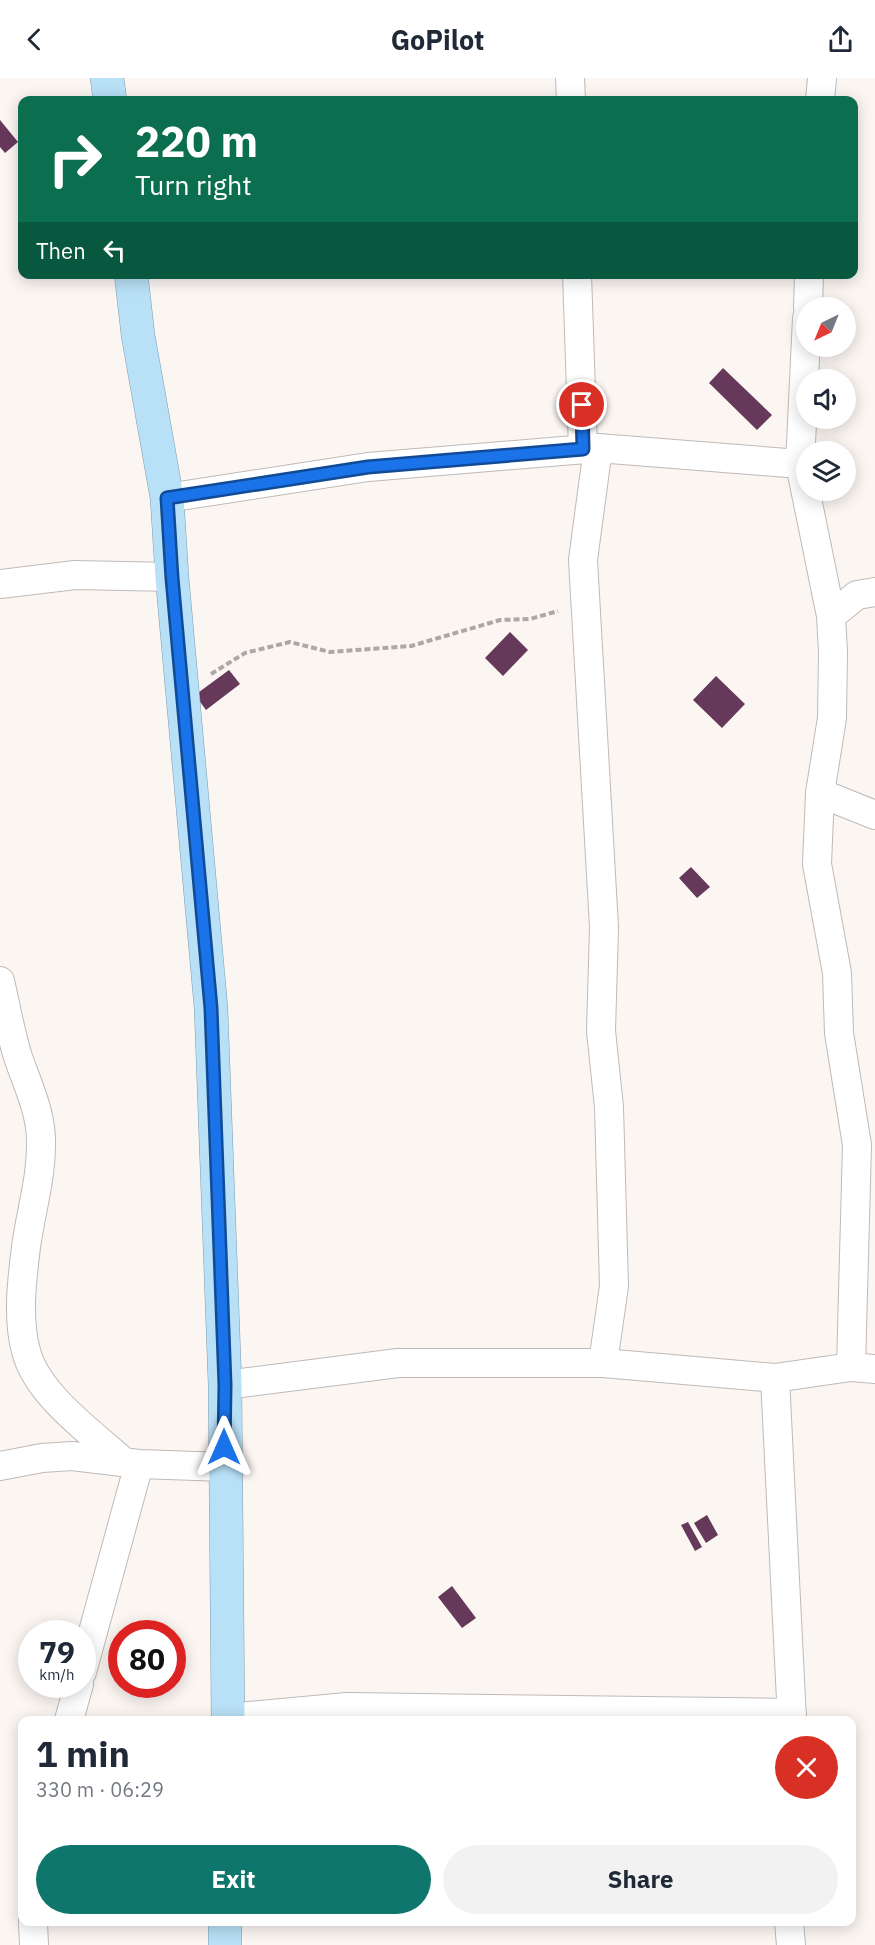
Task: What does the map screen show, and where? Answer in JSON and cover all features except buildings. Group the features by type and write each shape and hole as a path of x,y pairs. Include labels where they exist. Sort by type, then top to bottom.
{"highway":[{"path":"107,78 109,96"},
{"path":"132,279 138,334 167,498 172,578 211,1008 225,1385 228,1716"},
{"path":"225,1926 225,1945"}],"street":[{"path":"570,78 571,96"},
{"path":"820,96 822,78"},
{"path":"577,279 591,448 583,560 604,927 601,1031 609,1107 614,1286 603,1363"},
{"path":"808,297 809,279"},
{"path":"801,441 805,357"},
{"path":"167,498 368,467 591,448 796,464"},
{"path":"225,1385 398,1363 603,1363 775,1378 863,1368 857,1145 839,1033 837,973 817,864 820,793 832,718 831,616 808,501"},
{"path":"0,584 75,574 172,578"},
{"path":"831,616 857,595 875,592"},
{"path":"820,793 875,815"},
{"path":"0,981 18,1056 38,1112 41,1137 41,1174 26,1247 21,1309 26,1352 38,1377 66,1410 132,1463"},
{"path":"775,1378 780,1514 792,1716"},
{"path":"0,1466 42,1458 72,1456 132,1463 224,1467"},
{"path":"94,1620 132,1463"},
{"path":"70,1716 75,1698"},
{"path":"258,1716 346,1707 747,1716"},
{"path":"33,1926 33,1945"},
{"path":"789,1926 790,1945"}],"path":[{"path":"182,691 245,653 283,643 290,642 330,652 400,648 438,640 500,620 530,619 568,608 587,612"}],"route":[{"path":"224,1447 225,1385 211,1008 172,578 167,498 368,467 583,449 582,405"}]}
